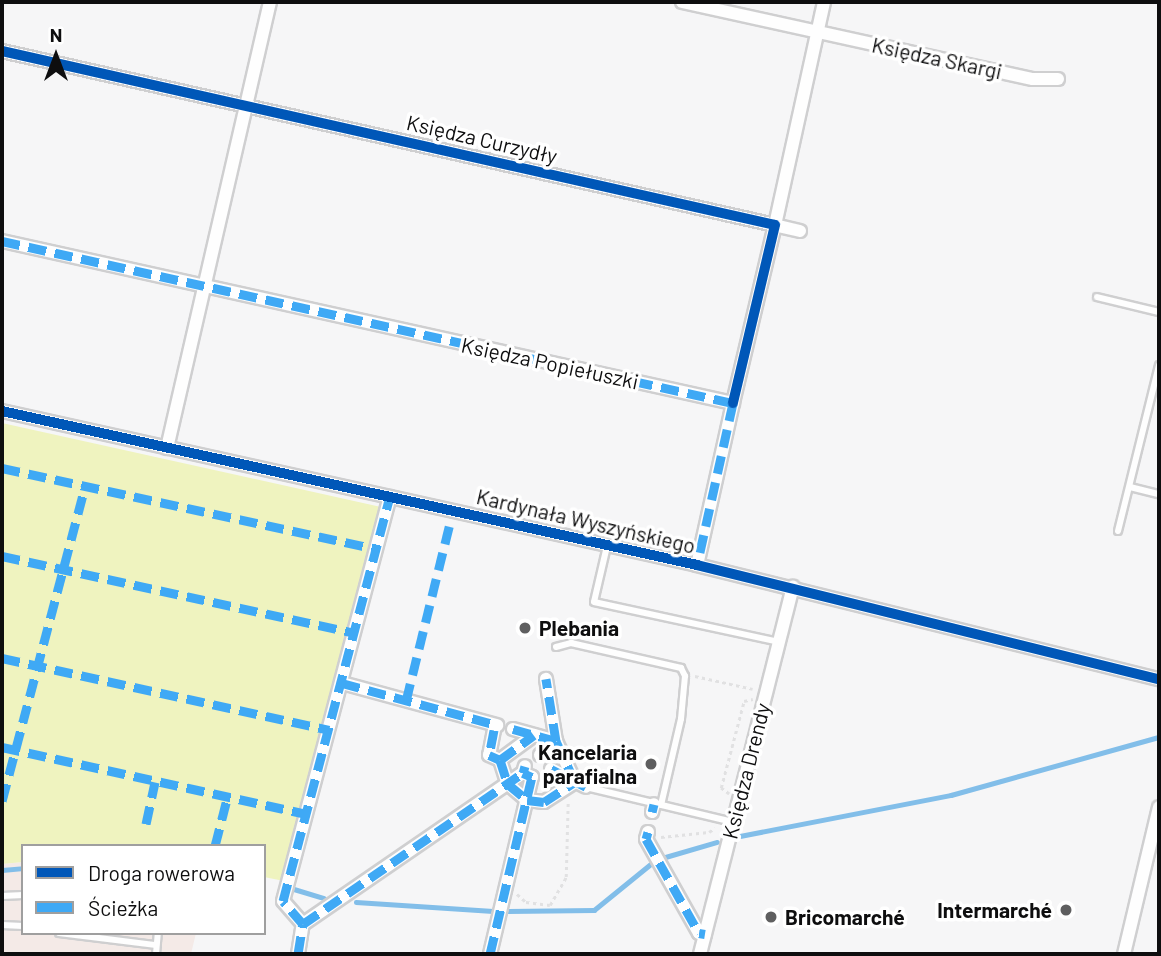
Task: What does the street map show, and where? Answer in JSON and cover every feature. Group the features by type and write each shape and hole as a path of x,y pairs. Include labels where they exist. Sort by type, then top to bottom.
{"street":[{"path":"167,448 270,2"},
{"name":"Księdza Skargi","path":"682,2 1033,79 1058,79"},
{"path":"697,565 824,2"},
{"name":"Księdza Curzydły","path":"2,51 800,231"},
{"name":"Księdza Popiełuszki","path":"2,241 733,403"},
{"name":"Kardynała Wyszyńskiego","path":"2,411 793,587 1159,680"},
{"path":"303,924 283,901 390,497"},
{"name":"Księdza Drendy","path":"700,954 764,692 793,587"},
{"path":"546,679 556,741 580,785"},
{"path":"342,683 496,728 489,755 500,760 508,784 527,800 544,802 580,785"},
{"path":"513,729 556,741"},
{"path":"500,760 534,735"},
{"path":"540,754 556,741"},
{"path":"551,769 580,785"},
{"path":"298,954 303,924 508,784 524,770 533,777 490,954"},
{"path":"1124,954 1159,807"},
{"path":"647,833 646,839 699,933 705,934"}],"lane":[{"path":"1097,297 1159,312"},
{"path":"1118,531 1158,378 1159,365"},
{"path":"1130,487 1159,494"},
{"path":"607,545 594,602 779,642"},
{"path":"556,647 571,643 681,668 685,676 681,719 656,807"},
{"path":"580,785 656,807 733,822"},
{"path":"2,896 21,895"},
{"path":"2,926 21,926"},
{"path":"76,935 156,945"},
{"path":"156,954 158,935"}],"path":[{"path":"696,676 764,692 760,698 744,701 721,788 734,798"},
{"path":"506,885 526,902 550,905 566,877 569,799"},
{"path":"647,833 709,832 718,818"}],"shaded area":[{"path":"21,862 21,935 196,935 191,954 2,954 2,864"}],"green space":[{"path":"2,423 381,507 284,881 266,877 266,844 21,844 21,862 2,864"}],"waterway":[{"path":"740,836 951,795 1159,737"},
{"path":"662,858 717,842"},
{"path":"508,911 594,910 653,862"},
{"path":"2,870 21,868"},
{"path":"294,889 324,898"},
{"path":"356,902 493,911"}],"marked path":[{"path":"2,241 733,403 697,565"},
{"path":"2,468 376,549"},
{"path":"2,801 85,487"},
{"path":"303,924 283,901 390,497"},
{"path":"406,701 451,519"},
{"path":"2,556 355,633"},
{"path":"2,658 329,730"},
{"path":"494,730 489,755 500,760 508,784 527,800 544,802 575,782 556,741 546,679"},
{"path":"342,683 497,725"},
{"path":"513,729 556,741"},
{"path":"500,760 534,735"},
{"path":"540,755 556,741"},
{"path":"2,747 307,814"},
{"path":"490,954 532,777 523,773 525,766"},
{"path":"551,769 586,787"},
{"path":"298,954 303,924 523,773"},
{"path":"146,824 155,782"},
{"path":"216,844 227,799"},
{"path":"652,812 654,804"},
{"path":"648,832 646,839 699,933 705,934"}],"cycle path":[{"path":"2,51 775,225 733,403"},
{"path":"2,411 697,565 1159,679"}],"place":[{"name":"Plebania","path":"525,628"},
{"name":"Kancelaria parafialna","path":"651,764"},
{"name":"Intermarché","path":"1066,910"},
{"name":"Bricomarché","path":"771,917"}]}
